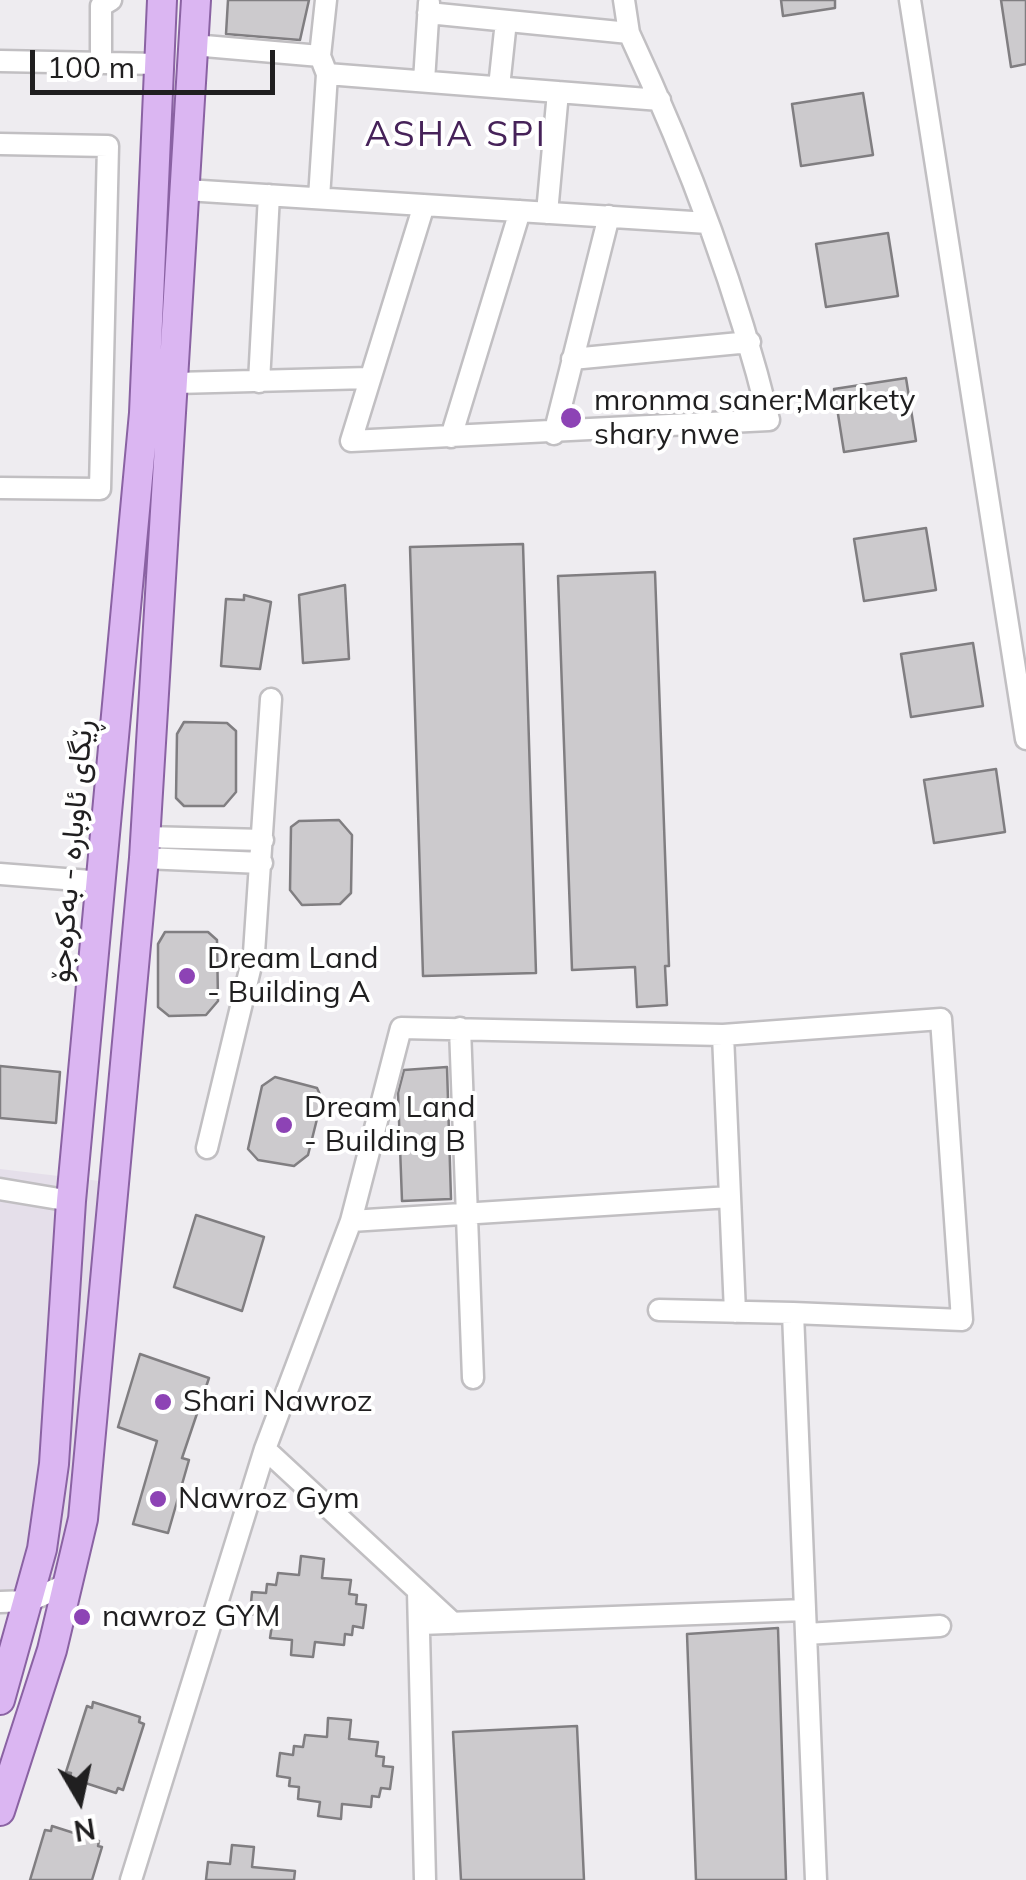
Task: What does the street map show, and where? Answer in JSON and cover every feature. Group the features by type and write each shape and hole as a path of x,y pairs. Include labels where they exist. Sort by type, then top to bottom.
{"main road":[{"name":"ڕێگای ئاوبارە - بەکرەجۆ","path":"0,1700 42,1549 54,1464 71,1201 144,413 162,0"},
{"path":"0,1811 49,1660 73,1569 145,848 174,417 196,0"},
{"path":"144,413 154,429 160,430 168,428 174,417"},
{"path":"140,462 147,456 158,455 170,470"},
{"path":"42,1549 73,1569"},
{"path":"13,1657 49,1660"}],"street":[{"path":"101,62 101,6 111,0"},
{"path":"320,198 326,0"},
{"path":"424,205 351,441 554,434 768,420 750,342 660,100 629,32 624,0"},
{"path":"910,0 1026,739"},
{"path":"921,0 1026,658"},
{"path":"424,81 429,6 506,20 629,32"},
{"path":"499,88 506,20"},
{"path":"193,45 424,81 660,100"},
{"path":"0,60 160,64"},
{"path":"547,212 558,92"},
{"path":"0,144 108,146 100,489 0,488"},
{"path":"186,190 708,223"},
{"path":"259,382 269,196"},
{"path":"451,438 520,211"},
{"path":"554,434 609,216"},
{"path":"572,360 750,342"},
{"path":"176,382 369,378"},
{"path":"207,1148 254,953 271,699"},
{"path":"145,848 263,840"},
{"path":"145,848 262,863"},
{"path":"0,874 103,882"},
{"path":"132,1880 265,1449 350,1221 401,1028 723,1036 942,1019 962,1320 658,1310"},
{"path":"460,1028 474,1378"},
{"path":"723,1036 735,1312"},
{"path":"0,1189 71,1201"},
{"path":"350,1221 467,1210 730,1197"},
{"path":"794,1313 816,1880"},
{"path":"265,1449 452,1623"},
{"path":"0,1602 29,1601 73,1569"},
{"path":"418,1590 425,1880"},
{"path":"29,1601 49,1660"},
{"path":"420,1624 805,1610"},
{"path":"806,1634 940,1626"}],"shaded area":[{"path":"0,1169 100,1181 69,1519 46,1603 0,1603"}],"building":[{"path":"228,0 309,0 300,40 226,34"},
{"path":"781,0 835,0 835,8 783,16"},
{"path":"1001,0 1026,0 1026,64 1011,67"},
{"path":"863,93 873,155 801,166 792,104"},
{"path":"888,233 898,296 826,307 816,244"},
{"path":"906,378 916,441 844,452 834,389"},
{"path":"926,528 936,590 864,601 854,539"},
{"path":"523,544 536,973 423,976 410,547"},
{"path":"655,572 669,966 665,966 667,1005 637,1007 635,967 572,970 558,576"},
{"path":"345,585 349,659 303,663 299,595"},
{"path":"244,595 271,602 260,669 221,666 226,599 244,600"},
{"path":"973,643 983,706 911,717 901,654"},
{"path":"184,722 227,723 236,731 236,792 224,806 184,806 176,798 177,734"},
{"path":"996,769 1005,832 934,843 924,780"},
{"path":"339,820 352,835 351,893 340,904 302,905 290,890 291,827 299,821"},
{"name":"Dream Land - Building A","path":"165,932 208,932 217,940 218,1001 206,1015 169,1016 158,1007 158,944"},
{"path":"0,1066 60,1072 56,1123 0,1118"},
{"path":"447,1067 451,1199 402,1201 398,1093 404,1070"},
{"name":"Dream Land - Building B","path":"275,1077 317,1088 322,1099 308,1155 294,1166 258,1160 248,1149 262,1086"},
{"name":"Shari Nawroz","path":"196,1215 264,1237 242,1311 174,1287"},
{"name":"Shari Nawroz","path":"140,1354 209,1378 182,1458 189,1460 168,1533 133,1524 157,1441 118,1427"},
{"path":"301,1556 324,1559 322,1578 351,1580 349,1594 357,1595 356,1604 366,1605 363,1628 353,1626 352,1635 345,1634 344,1645 315,1642 313,1657 291,1655 292,1640 270,1638 272,1625 262,1624 263,1616 250,1614 252,1592 266,1593 267,1584 276,1585 278,1573 299,1575"},
{"path":"778,1628 786,1880 696,1880 687,1634"},
{"path":"93,1702 140,1717 139,1722 144,1724 123,1790 118,1788 116,1793 70,1778 71,1773 66,1772 87,1706 92,1708"},
{"path":"328,1718 351,1720 349,1739 378,1742 376,1756 384,1757 383,1766 393,1767 390,1789 381,1788 379,1797 372,1796 371,1807 342,1804 341,1819 318,1816 320,1802 298,1799 299,1787 289,1786 290,1778 277,1776 280,1753 293,1755 294,1746 303,1747 305,1735 327,1737"},
{"path":"577,1726 584,1880 461,1880 453,1732"},
{"path":"52,1826 99,1841 98,1846 102,1847 92,1880 30,1880 45,1830 51,1831"},
{"path":"232,1845 254,1847 252,1867 295,1871 294,1880 206,1880 208,1862 230,1864"}],"place":[{"name":"mronma saner;Markety shary nwe","path":"571,418"},
{"name":"Dream Land - Building A","path":"187,976"},
{"name":"Dream Land - Building B","path":"284,1125"},
{"name":"Shari Nawroz","path":"163,1402"},
{"name":"Nawroz Gym","path":"158,1499"},
{"name":"nawroz GYM","path":"82,1617"}],"district":[{"name":"ASHA SPI","path":"456,135"}]}
